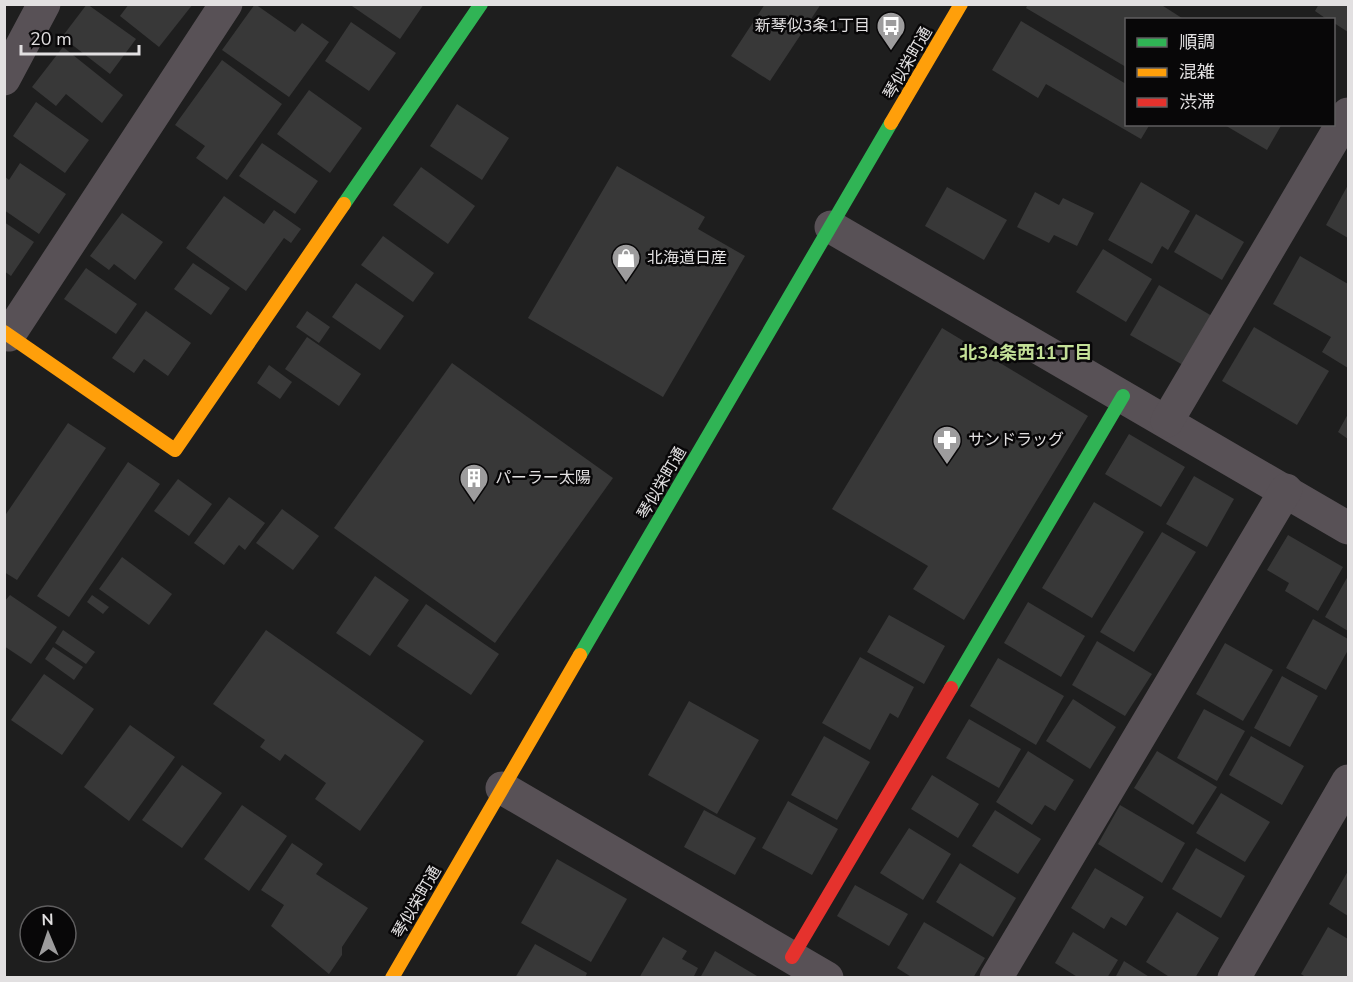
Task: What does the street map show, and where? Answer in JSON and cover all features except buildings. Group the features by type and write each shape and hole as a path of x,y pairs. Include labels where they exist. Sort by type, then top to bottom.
{"street":[{"path":"4,79 44,4"},
{"path":"226,4 7,333 175,450 481,4"},
{"name":"琴似栄町通","path":"392,978 961,4"},
{"path":"1167,421 1348,114"},
{"path":"831,227 1348,528"},
{"path":"792,957 1123,396"},
{"path":"996,978 1286,490"},
{"path":"1234,978 1348,781"},
{"path":"502,788 827,978"}],"traffic: fast":[{"path":"344,204 481,4"},
{"path":"580,655 891,123"},
{"path":"951,688 1123,396"}],"traffic: slow":[{"path":"891,123 961,4"},
{"path":"4,332 175,450 344,204"},
{"path":"392,978 580,655"}],"traffic: jam":[{"path":"792,957 951,688"}],"place":[{"name":"新琴似3条1丁目","path":"891,52"},
{"name":"北海道日産","path":"626,284"},
{"name":"サンドラッグ","path":"947,466"},
{"name":"パーラー太陽","path":"474,504"}],"district":[{"name":"北34条西11丁目","path":"1026,353"}]}
